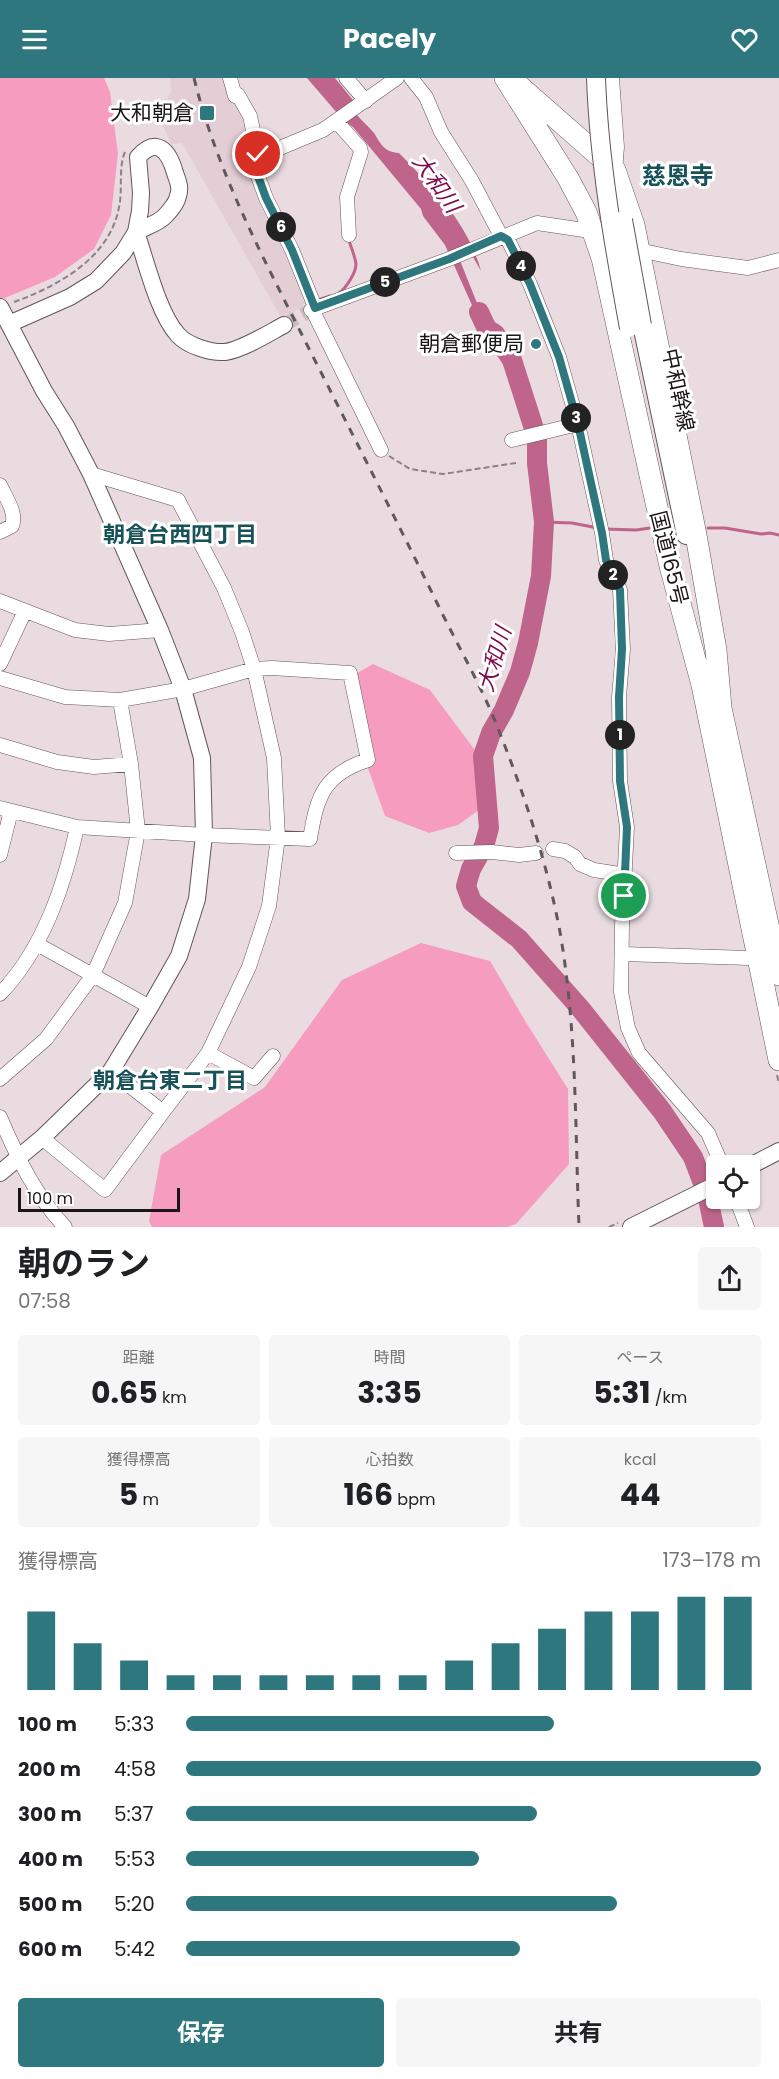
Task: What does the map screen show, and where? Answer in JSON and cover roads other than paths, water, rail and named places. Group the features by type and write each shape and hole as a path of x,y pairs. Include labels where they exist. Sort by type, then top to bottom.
{"highway":[{"name":"国道165号","path":"505,78 601,233 602,258 670,566 773,960"},
{"name":"国道165号","path":"511,78 615,170 634,225 635,249 700,558 716,650 721,708 773,960 779,1060"}],"main road":[{"name":"中和幹線","path":"596,78 603,170 616,258 635,327 721,708"},
{"name":"中和幹線","path":"610,78 616,175 635,327 702,685"}],"street":[{"path":"230,78 235,96 238,95 250,116 258,154"},
{"path":"346,78 365,101"},
{"path":"381,450 313,309 292,250 266,198 252,156 310,137 338,121 397,78"},
{"path":"411,78 426,98 441,132 472,181 501,236 508,240 530,284 559,357 578,424 606,560 620,590 622,649 619,697 620,781 627,827 626,875 622,910 621,992 624,1012 639,1053 670,1086 708,1133 718,1155"},
{"path":"610,78 617,147 615,170"},
{"path":"338,121 361,152 347,196 349,235"},
{"path":"9,324 70,297 96,281 123,253 136,232 141,193 138,157 146,148 156,147 163,149 171,159 180,187 178,198 164,218 136,232"},
{"path":"313,309 449,259 537,223 601,233"},
{"path":"136,232 170,323 179,336 187,342 226,352 285,325"},
{"path":"635,249 681,259 748,268 779,260"},
{"path":"0,1173 42,1138 111,1071 150,1008 178,956 197,899 204,836 202,758 183,689 160,630 91,474 9,324 5,305"},
{"path":"512,440 578,424"},
{"path":"42,1138 105,1190 208,1053 249,967 266,916 278,837 274,758 254,669 224,588 178,500 91,474"},
{"path":"0,485 13,513 14,521 12,526 0,532"},
{"path":"0,601 75,630 109,634 160,630"},
{"path":"0,664 25,611"},
{"path":"0,678 65,696 120,700 183,689 254,669 350,673 368,760 350,765 334,775 322,791 316,805 310,839 204,836 77,827 5,810 0,855"},
{"path":"0,1079 46,1039 93,975 125,903 138,831 131,764 120,700"},
{"path":"0,745 57,762 94,767 131,764"},
{"path":"0,994 37,944 63,885 77,827"},
{"path":"553,849 565,851 575,857 580,864 594,870 626,875"},
{"path":"456,853 492,852 519,855 536,853"},
{"path":"37,944 150,1008"},
{"path":"622,954 773,960"},
{"path":"208,1053 254,1078 273,1056"},
{"path":"111,1071 163,1112"},
{"path":"0,1117 17,1158 51,1212 65,1227"},
{"path":"760,1161 779,1151"},
{"path":"631,1227 706,1190"},
{"path":"740,1209 747,1227"}],"waterway":[{"path":"339,293 345,288 356,268 349,240"},
{"path":"318,300 330,296"},
{"name":"大和川","path":"479,312 487,329 495,334 512,360 537,438 537,463 544,522 541,576 528,643 520,672 504,710 491,733 483,756 489,828 484,846 471,869 466,886 472,902 519,939 580,1008 662,1111 693,1157 707,1194 714,1227"},
{"path":"544,522 572,523 598,528"},
{"path":"604,529 650,528"},
{"path":"708,528 779,535"}],"tunnel":[{"path":"284,325 311,310"}],"railway":[{"path":"194,78 213,141 238,203 479,685 518,780 549,881 566,969 574,1079 579,1227"}],"place":[{"name":"大和朝倉","path":"207,113"},
{"name":"朝倉郵便局","path":"536,344"}],"district":[{"name":"慈恩寺","path":"678,176"},
{"name":"朝倉台西四丁目","path":"180,534"},
{"name":"朝倉台東二丁目","path":"170,1080"}]}
